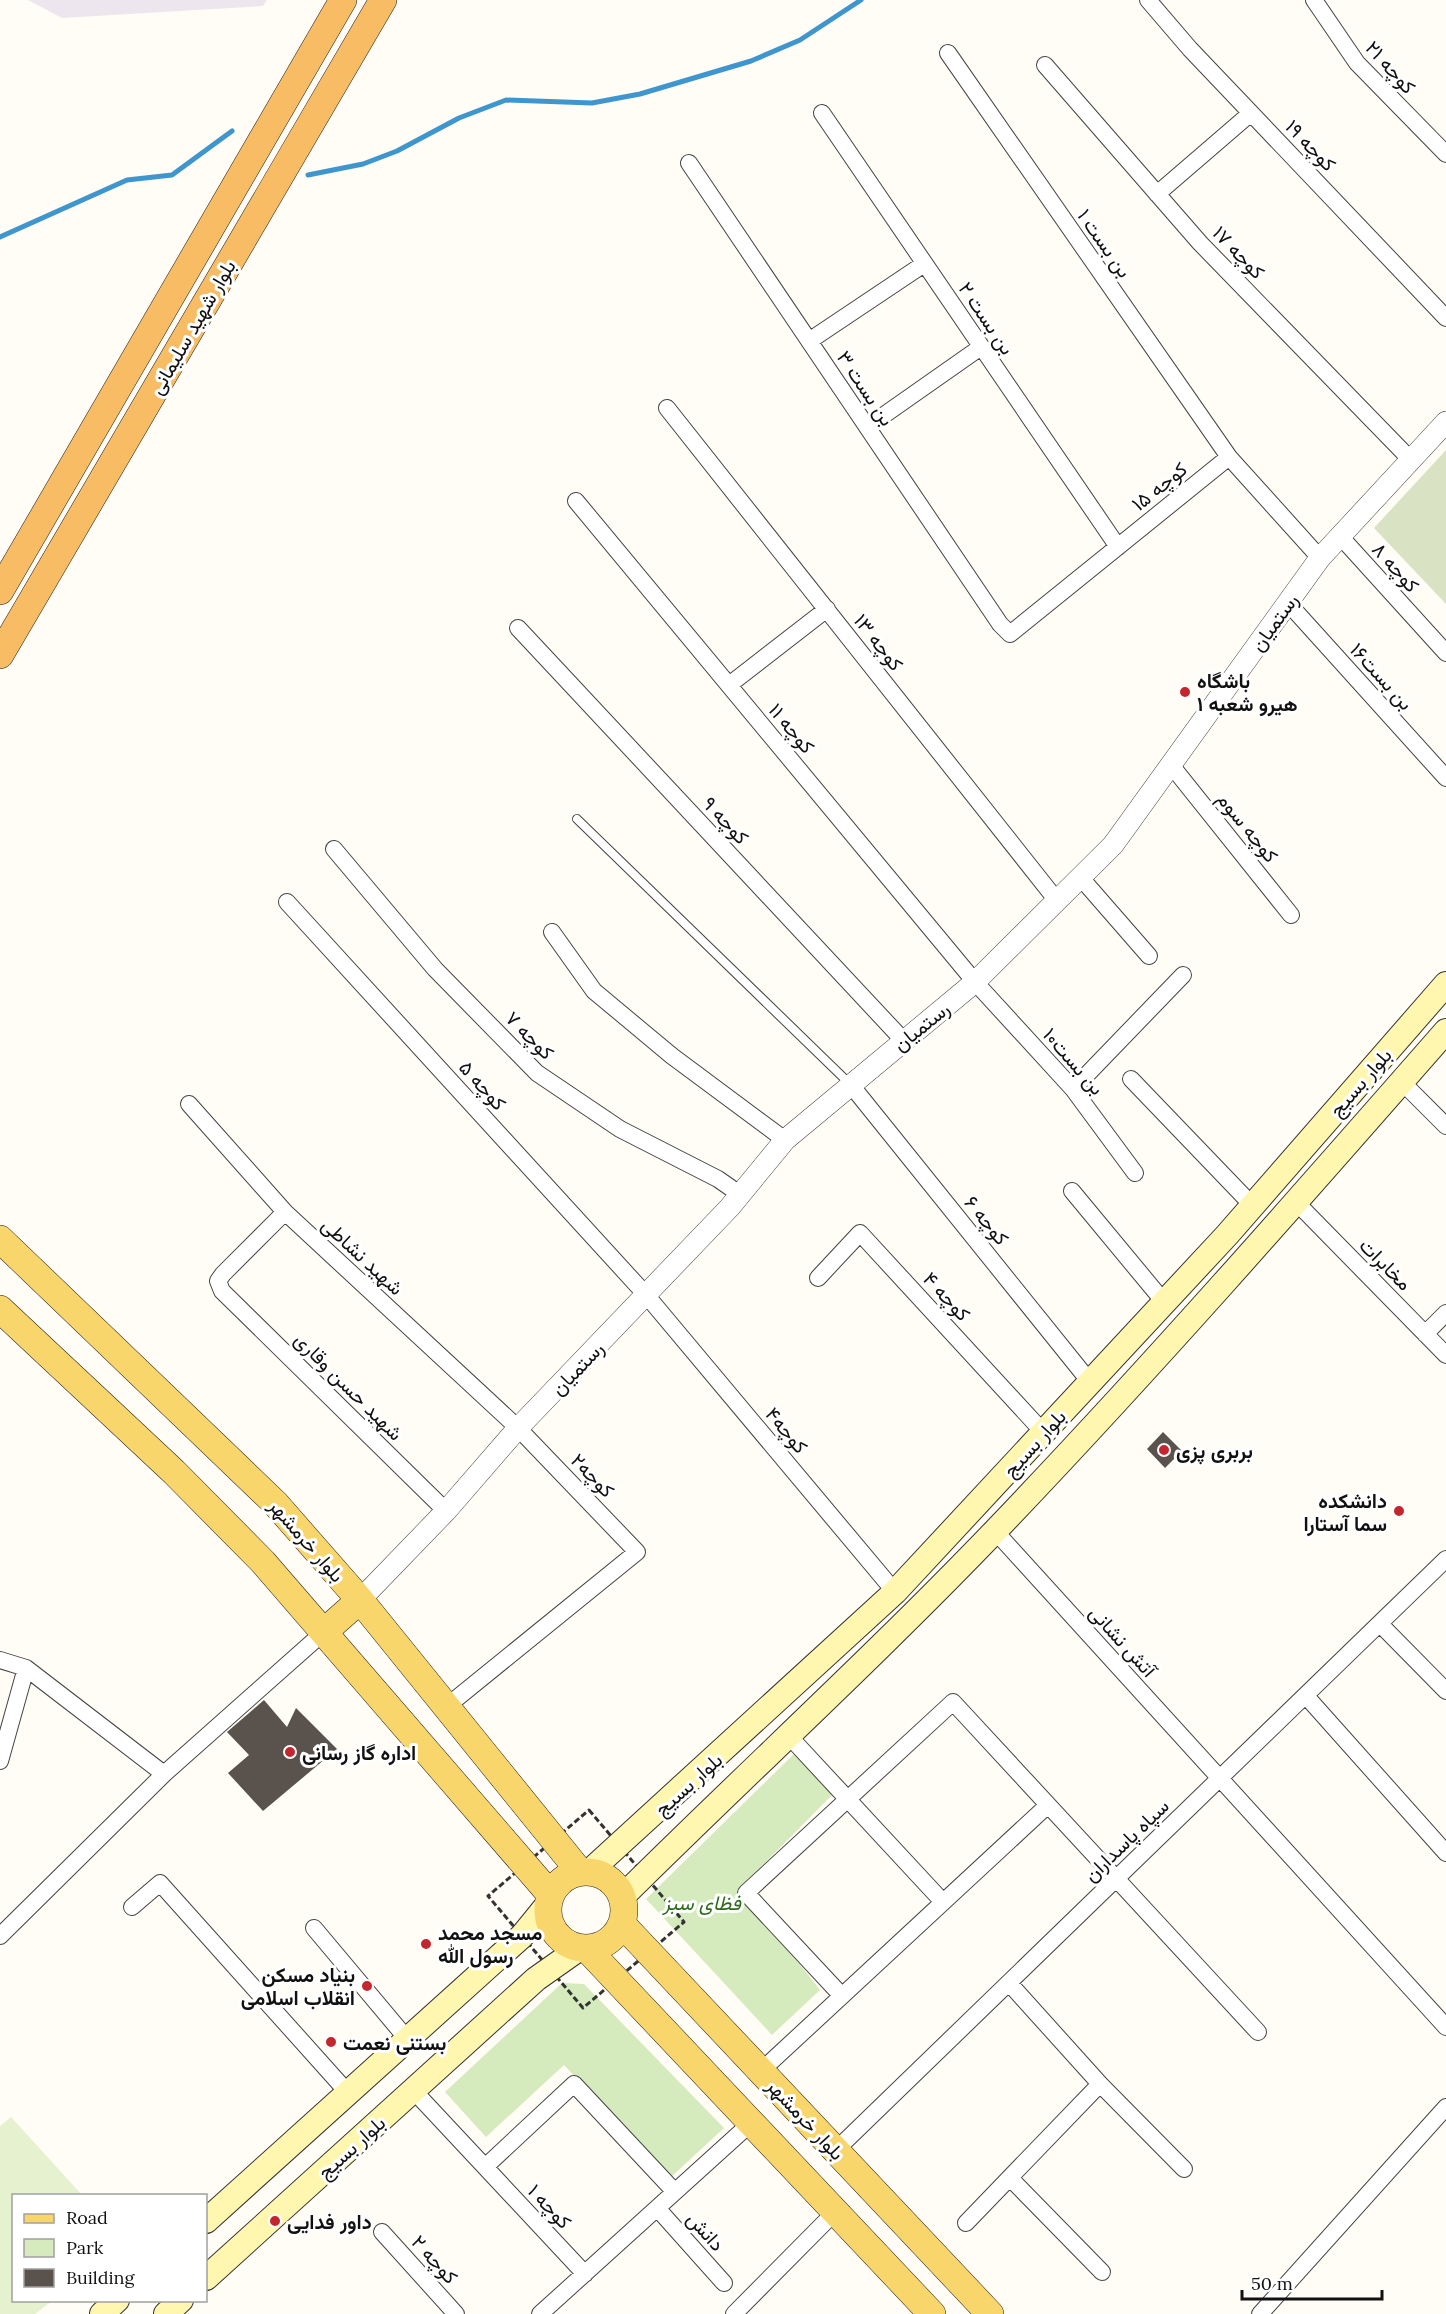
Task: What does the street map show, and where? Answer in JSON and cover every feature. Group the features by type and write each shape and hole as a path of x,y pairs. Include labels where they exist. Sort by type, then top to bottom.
{"highway":[{"name":"بلوار شهید سلیمانی","path":"0,591 343,0"},
{"name":"بلوار شهید سلیمانی","path":"0,655 383,0"}],"main road":[{"name":"بلوار بسیج","path":"585,1871 620,1846 895,1592 977,1506 1252,1205 1446,984"},
{"name":"بلوار بسیج","path":"622,1897 789,1736 995,1531 1296,1202 1446,1031"},
{"path":"1379,1060 1402,1082"},
{"name":"بلوار خرمشهر","path":"0,1239 275,1503 360,1600 554,1840 585,1871"},
{"path":"0,1309 174,1472 325,1631 525,1864 549,1899"},
{"path":"977,1506 995,1531"},
{"path":"325,1631 360,1600"},
{"path":"583,1948 608,1941 622,1924 624,1910 622,1897 610,1879 585,1871 557,1883 549,1899 548,1916 559,1937 583,1948 616,1980 932,2314"},
{"name":"بلوار بسیج","path":"207,2221 522,1936 549,1899"},
{"name":"بلوار خرمشهر","path":"622,1924 990,2314"},
{"name":"بلوار بسیج","path":"207,2277 550,1969 583,1948"},
{"path":"861,2240 891,2209"},
{"path":"102,2314 116,2302"},
{"path":"166,2314 180,2302"}],"street":[{"name":"کوچه ۱۹","path":"1148,0 1251,113 1446,318"},
{"name":"کوچه ۲۱","path":"1314,0 1357,63 1446,154"},
{"name":"بن بست ۱","path":"948,53 1228,457"},
{"name":"کوچه ۱۷","path":"1045,65 1200,243 1411,460"},
{"name":"بن بست ۲","path":"822,113 1118,547"},
{"path":"1157,194 1251,113"},
{"name":"بن بست ۳","path":"689,163 1000,624 1010,634"},
{"path":"809,341 924,264"},
{"path":"867,427 981,347"},
{"name":"کوچه ۱۳","path":"668,408 1058,902"},
{"name":"رستمیان","path":"360,1600 446,1511 518,1428 647,1296 741,1195 786,1140 975,982 1113,845 1320,558 1446,422"},
{"path":"1228,457 1320,558"},
{"name":"کوچه ۱۵","path":"1010,634 1228,457"},
{"name":"کوچه ۱۱","path":"576,501 975,982"},
{"name":"کوچه ۸","path":"1340,536 1446,653"},
{"name":"بن بست۱۶","path":"1288,603 1446,778"},
{"path":"729,685 827,609"},
{"name":"کوچه ۹","path":"518,628 903,1040"},
{"name":"کوچه سوم","path":"1171,765 1291,915"},
{"name":"کوچه ۷","path":"334,849 435,969 537,1073 620,1129 718,1179 741,1195"},
{"path":"1081,878 1149,956"},
{"name":"کوچه ۵","path":"287,902 647,1296"},
{"path":"552,932 594,991 672,1056 786,1140"},
{"path":"1073,1089 1184,975"},
{"name":"بن بست۱۰","path":"975,982 1073,1089 1135,1173"},
{"path":"1131,1078 1252,1205"},
{"path":"1402,1082 1446,1126"},
{"name":"کوچه ۶","path":"851,1085 1090,1382"},
{"name":"شهید نشاطی","path":"189,1104 285,1212 518,1428"},
{"path":"1072,1191 1164,1302"},
{"name":"مخابرات","path":"1296,1202 1446,1355"},
{"name":"شهید حسن وقاری","path":"285,1212 223,1274 218,1281 222,1291 446,1511"},
{"name":"کوچه ۴","path":"818,1278 860,1233 1044,1433"},
{"name":"کوچه۴","path":"647,1296 895,1592"},
{"path":"1425,1334 1446,1313"},
{"name":"کوچه۲","path":"446,1707 637,1552 518,1428"},
{"name":"آتش نشانی","path":"995,1531 1446,2027"},
{"name":"سپاه پاسداران","path":"836,2150 1446,1559"},
{"path":"1380,1624 1446,1691"},
{"path":"0,1936 164,1774 325,1631"},
{"path":"0,1660 26,1668 164,1774"},
{"path":"0,1761 26,1668"},
{"path":"1306,1696 1446,1853"},
{"path":"842,1996 746,1893 952,1702 1258,2032"},
{"path":"789,1736 943,1902"},
{"path":"761,2071 1048,1805"},
{"path":"132,1907 160,1883 349,2094"},
{"path":"314,1928 408,2040"},
{"path":"1009,1983 1100,2084 1184,2169"},
{"path":"485,2167 574,2084 675,2192"},
{"path":"966,2223 1100,2084"},
{"name":"کوچه ۱","path":"413,2090 585,2274"},
{"path":"1260,2314 1446,2107"},
{"path":"540,2314 751,2122"},
{"path":"1010,2178 1102,2272"},
{"name":"دانش","path":"657,2208 724,2283"},
{"path":"734,2314 835,2212"},
{"name":"کوچه ۲","path":"382,2232 456,2314"}],"lane":[{"path":"577,819 851,1085"}],"path":[{"path":"589,1810 684,1922 583,2007 488,1896 554,1840 589,1810"}],"shaded area":[{"path":"28,0 267,0 263,6 62,18"}],"green space":[{"path":"1446,450 1446,604 1374,528"},
{"name":"فظای سبز","path":"796,1752 832,1795 740,1888 820,1990 772,2035 646,1899"},
{"path":"562,1983 584,1984 724,2128 670,2178 564,2065 486,2137 445,2092"},
{"path":"11,2117 81,2194 12,2194 12,2302 51,2302 35,2314 0,2314 0,2126"}],"building":[{"name":"بربری پزی","path":"1163,1432 1182,1451 1165,1468 1147,1449"},
{"name":"اداره گاز رسانی","path":"264,1700 287,1727 296,1708 337,1749 263,1811 228,1773 249,1755 227,1732"}],"waterway":[{"path":"308,175 363,164 397,151 459,118 506,100 592,103 640,94 751,61 800,40 861,0"},
{"path":"0,237 127,180 172,175 232,131"}],"place":[{"name":"باشگاه هیرو شعبه ۱","path":"1185,692"},
{"name":"بربری پزی","path":"1164,1450"},
{"name":"دانشکده سما آستارا","path":"1399,1511"},
{"name":"اداره گاز رسانی","path":"290,1752"},
{"name":"مسجد محمد رسول الله","path":"426,1944"},
{"name":"بنیاد مسکن انقلاب اسلامی","path":"367,1986"},
{"name":"بستنی نعمت","path":"331,2042"},
{"name":"داور فدایی","path":"275,2221"}]}
